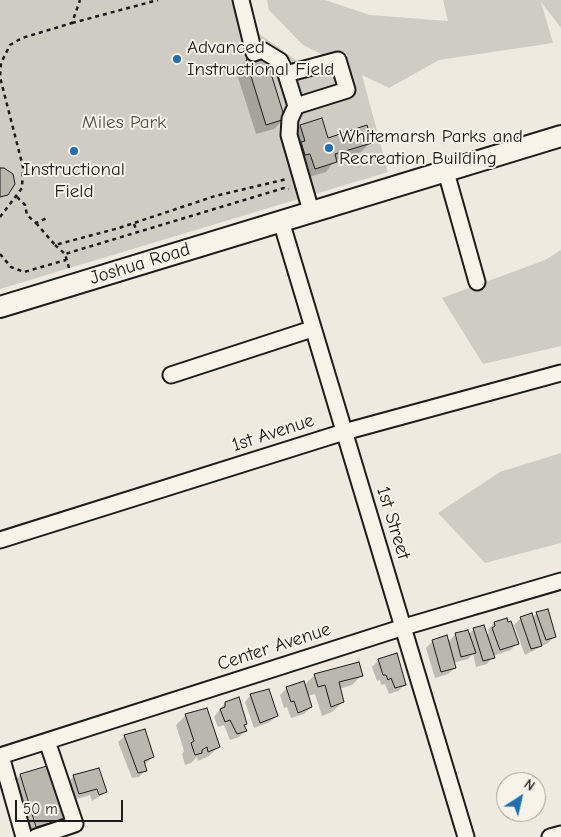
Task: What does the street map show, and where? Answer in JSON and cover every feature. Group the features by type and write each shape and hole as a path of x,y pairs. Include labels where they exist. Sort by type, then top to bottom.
{"main road":[{"path":"446,172 561,136"},
{"name":"Joshua Road","path":"0,307 446,172"}],"street":[{"path":"241,0 254,53 262,50 280,61 286,74 296,106 290,119 288,135 311,212"},
{"path":"286,74 338,60 347,90 296,106"},
{"path":"446,172 477,282"},
{"name":"1st Street","path":"280,221 466,837"},
{"path":"171,375 312,329"},
{"name":"1st Avenue","path":"0,540 344,432 561,373"},
{"name":"Center Avenue","path":"0,756 404,627 561,581"},
{"path":"36,837 75,824 48,741"},
{"path":"0,756 24,837"},
{"path":"550,837 561,834"}],"path":[{"path":"72,23 80,0"},
{"path":"0,217 22,188 23,167 0,77 0,63 10,45 22,38 158,0"},
{"path":"55,245 134,224 215,196 290,178"},
{"path":"64,254 284,188 292,188"},
{"path":"17,197 25,205 27,215 64,254 69,270"},
{"path":"36,223 49,217"},
{"path":"134,224 137,232"},
{"path":"0,254 11,267 24,272 66,260"}],"green space":[{"name":"Miles Park","path":"0,0 250,0 258,33 296,60 337,62 303,45 269,10 267,0 325,0 370,15 448,21 443,0 561,0 561,28 541,2 553,43 439,60 389,88 362,75 388,172 0,289"},
{"path":"561,250 561,346 483,364 442,298 545,260"},
{"path":"561,453 561,543 485,563 438,513 500,472"}],"building":[{"path":"265,54 285,119 266,125 246,60"},
{"name":"Whitemarsh Parks and Recreation Building","path":"322,118 328,138 367,125 372,143 335,154 337,162 315,169 310,154 305,155 301,142 305,141 300,125"},
{"path":"0,168 4,168 13,174 15,184 8,195 0,197"},
{"path":"548,609 556,637 546,640 536,612"},
{"path":"532,613 542,646 531,649 520,617"},
{"path":"507,618 508,622 511,621 519,644 500,650 492,628 495,626 494,622"},
{"path":"484,625 495,658 483,661 473,628"},
{"path":"468,630 476,653 461,657 455,633"},
{"path":"447,635 456,668 441,672 432,640"},
{"path":"397,653 406,685 395,688 391,678 388,680 386,675 383,675 378,659"},
{"path":"359,662 363,676 339,682 344,702 331,707 325,685 318,687 314,674"},
{"path":"304,681 312,707 298,713 294,701 291,702 286,687"},
{"path":"269,689 278,716 260,723 250,694"},
{"path":"239,697 247,724 244,725 247,731 237,734 230,720 225,722 220,709 225,707 225,702"},
{"path":"207,708 220,747 208,752 207,747 202,750 202,753 195,755 191,743 194,741 185,714"},
{"path":"145,729 154,757 144,761 147,771 138,773 124,735"},
{"path":"47,766 65,819 36,827 20,774"},
{"path":"99,768 107,792 99,795 97,789 79,794 73,775"}],"place":[{"name":"Advanced Instructional Field","path":"177,59"},
{"name":"Whitemarsh Parks and Recreation Building","path":"329,148"},
{"name":"Instructional Field","path":"74,151"}]}
